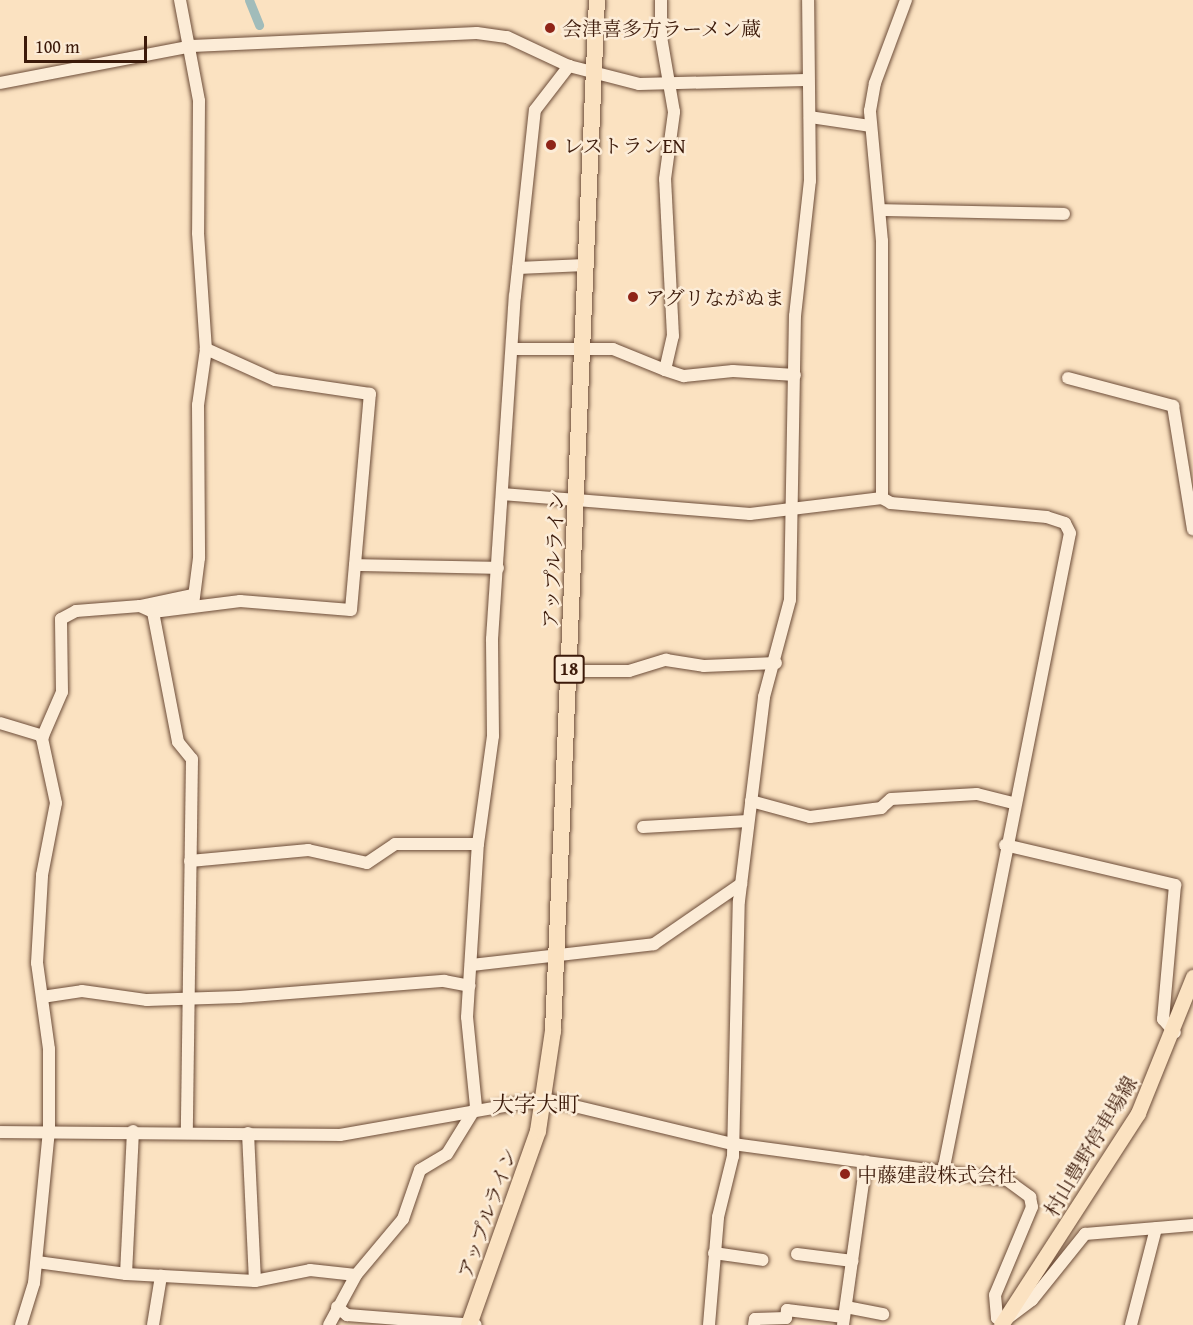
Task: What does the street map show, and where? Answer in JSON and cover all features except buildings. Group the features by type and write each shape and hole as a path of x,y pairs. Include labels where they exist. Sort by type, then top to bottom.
{"highway":[{"name":"アップルライン","path":"472,1325 545,1099 557,957 597,0"}],"main road":[{"name":"村山豊野停車場線","path":"1003,1323 1116,1152 1174,1033 1193,977"}],"street":[{"path":"180,0 192,46 199,101 198,233 206,349 198,405 199,558 193,600"},
{"path":"661,0 661,37 673,84 672,152 665,179 674,301 665,370"},
{"path":"709,1325 714,1253 733,1144 741,884 748,821 764,698 776,663 790,600 795,512 789,451 810,117 806,80 808,0"},
{"path":"882,498 880,210 870,126 875,83 906,0"},
{"path":"0,83 192,46 477,33 507,37 569,66 594,74 673,84 806,80"},
{"path":"328,1325 356,1275 403,1219 420,1170 447,1154 476,1107 467,1052 471,965 478,844 493,736 498,567 518,268 535,110 569,66"},
{"path":"810,117 870,126"},
{"path":"880,210 1064,214"},
{"path":"518,268 585,265"},
{"path":"21,1325 37,1262 49,1131 38,924 56,803 43,736 62,692 61,619 76,611 193,600 240,601 351,610 370,394 275,380 206,349"},
{"path":"514,349 582,351 613,349 684,376 733,371 795,375"},
{"path":"1068,378 1173,406 1193,529"},
{"path":"502,494 577,498 750,514 795,512 882,498 1065,523 1070,533 1049,654 1013,803 944,1172"},
{"path":"355,565 498,567"},
{"path":"140,606 153,612 193,600"},
{"path":"153,612 178,742 192,759 186,1131"},
{"path":"569,671 629,671 666,660 776,663"},
{"path":"0,723 43,736"},
{"path":"751,801 810,817 880,808 891,798 977,794 1013,803"},
{"path":"643,826 748,821"},
{"path":"190,861 308,850 367,862 394,844 478,844"},
{"path":"1005,845 1175,885 1163,1019 1174,1033"},
{"path":"471,965 557,957 654,944 741,884"},
{"path":"42,997 82,991 189,999 444,981 470,986"},
{"path":"0,1132 186,1131 340,1135 476,1107 545,1099 733,1144 944,1172 1020,1185 1032,1207 1014,1245 995,1295 997,1318 1003,1323 1032,1300 1085,1234 1193,1225"},
{"path":"126,1274 133,1131"},
{"path":"248,1133 255,1281"},
{"path":"844,1317 866,1162"},
{"path":"1131,1325 1156,1228"},
{"path":"714,1253 763,1260"},
{"path":"797,1254 853,1261"},
{"path":"37,1262 126,1274 255,1281 310,1270 356,1275"},
{"path":"153,1325 161,1276"},
{"path":"337,1307 347,1315 472,1325"},
{"path":"754,1325 754,1319 786,1318 787,1310 844,1317 883,1314"}],"waterway":[{"path":"249,0 259,25"}],"place":[{"name":"会津喜多方ラーメン蔵","path":"550,28"},
{"name":"レストランEN","path":"551,145"},
{"name":"アグリながぬま","path":"633,297"},
{"name":"中藤建設株式会社","path":"845,1174"}],"district":[{"name":"大字大町","path":"536,1105"}]}
